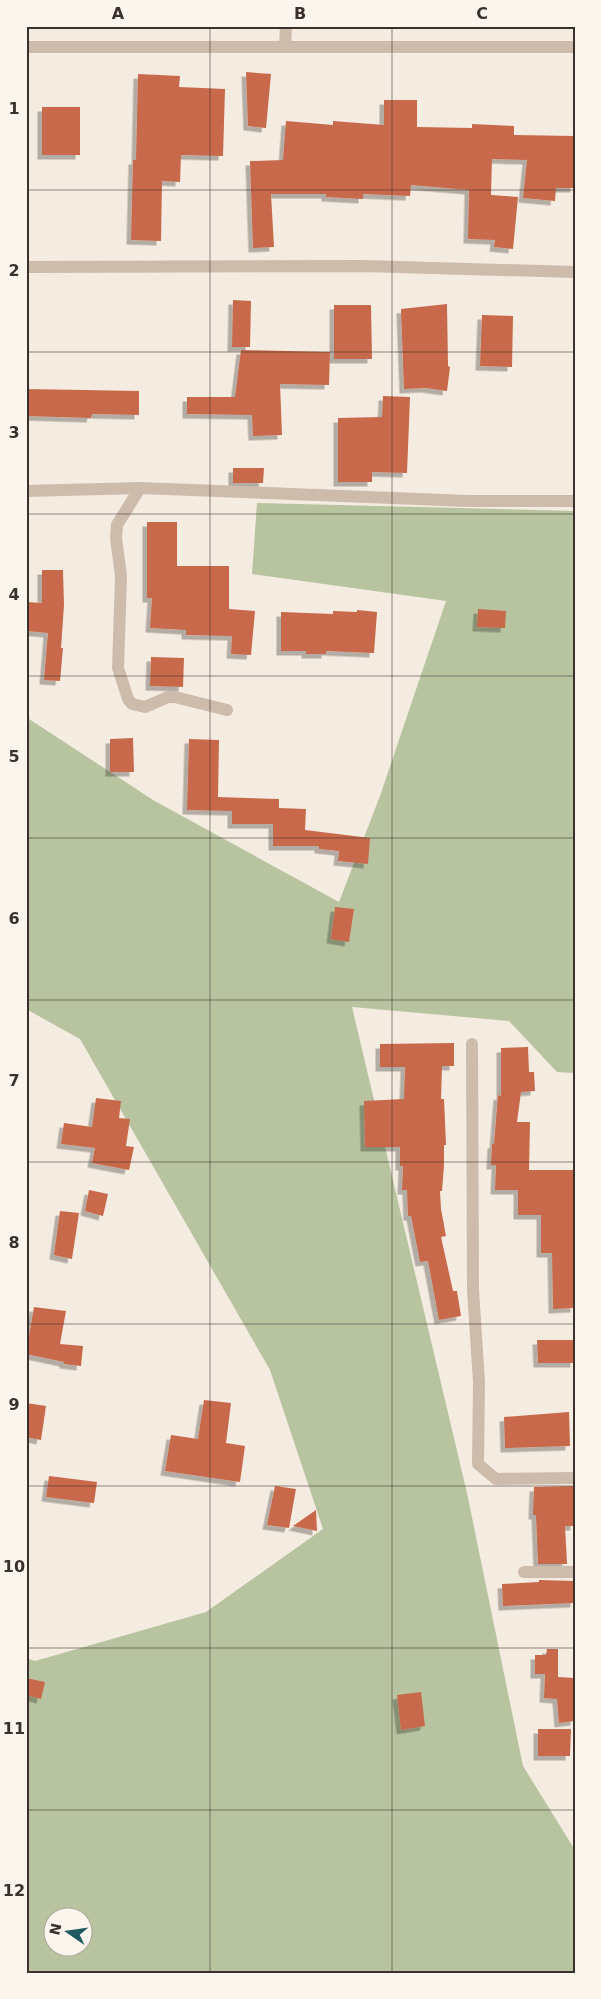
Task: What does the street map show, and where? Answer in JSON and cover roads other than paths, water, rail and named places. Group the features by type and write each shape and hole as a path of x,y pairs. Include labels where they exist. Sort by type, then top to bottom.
{"street":[{"path":"285,47 286,26"},
{"path":"26,48 575,47"},
{"path":"26,267 364,266 575,272"},
{"path":"140,488 117,525 116,538 121,576 118,668 128,699 132,704 145,707 168,697 175,697 227,710"},
{"path":"26,491 140,488 468,501 575,501"},
{"path":"472,1044 473,1290 479,1382 478,1464 496,1479 575,1478"},
{"path":"524,1572 575,1572"}]}
